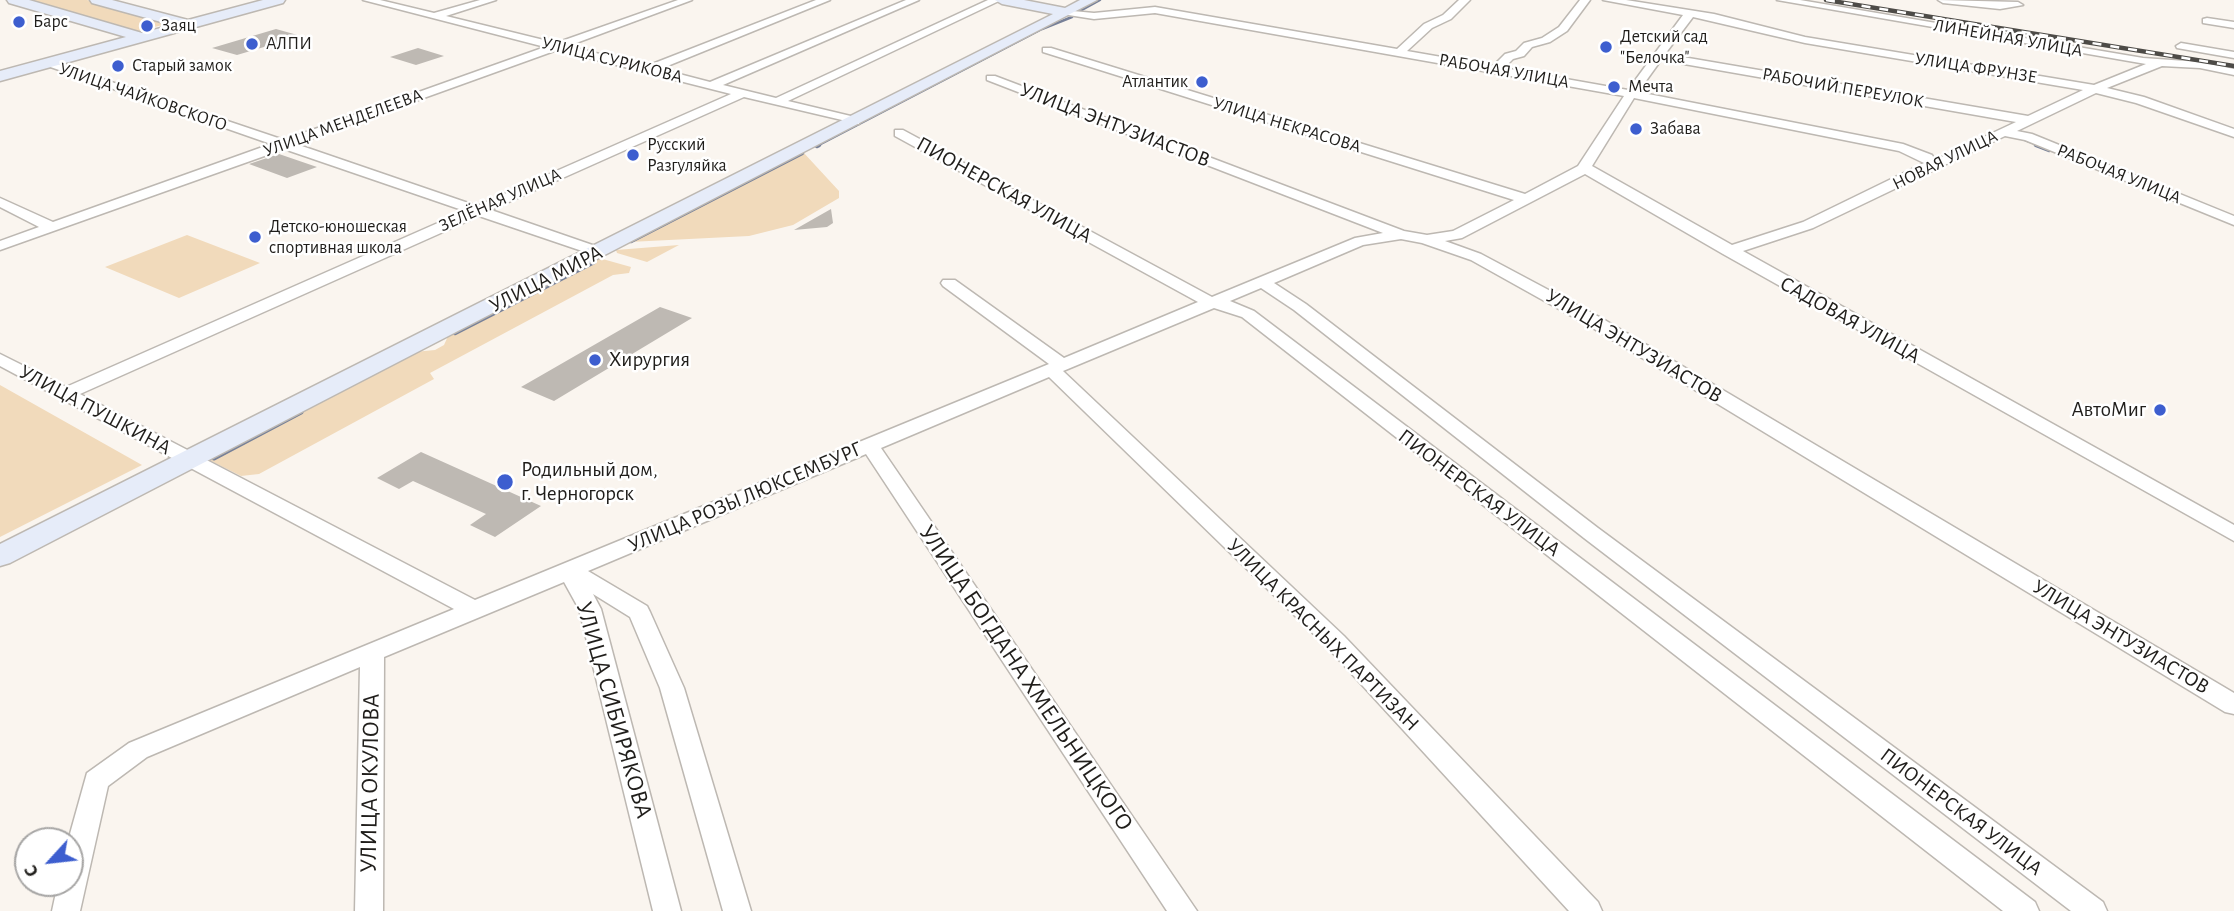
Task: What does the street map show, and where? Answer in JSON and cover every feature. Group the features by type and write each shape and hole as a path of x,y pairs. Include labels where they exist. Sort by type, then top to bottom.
{"main road":[{"path":"13,0 142,37"},
{"path":"97,0 187,25"},
{"path":"0,76 278,0"},
{"path":"1002,0 1066,12"},
{"name":"УЛИЦА МИРА","path":"0,556 599,253 1090,0"}],"street":[{"name":"УЛИЦА СУРИКОВА","path":"368,0 855,121"},
{"path":"435,17 491,0"},
{"name":"УЛИЦА МЕНДЕЛЕЕВА","path":"0,246 687,0"},
{"path":"650,69 825,0"},
{"path":"712,85 915,0"},
{"path":"778,101 996,0"},
{"path":"1399,52 1428,26 1447,17 1465,0"},
{"path":"1496,70 1509,56 1520,54 1528,45 1546,40 1563,29 1585,0"},
{"name":"УЛИЦА ФРУНЗЕ","path":"1608,0 1714,17 1805,40 2095,89 2140,100 2234,133"},
{"name":"ЛИНЕЙНАЯ УЛИЦА","path":"1783,0 2159,63 2200,65 2234,72"},
{"path":"1943,0 2000,6 2018,5"},
{"name":"РАБОЧАЯ УЛИЦА","path":"1066,12 1094,18 1136,10 1155,10 1399,52 1903,148 1927,158 1931,163 1929,168"},
{"path":"1425,239 1457,235 1566,181 1585,168 1584,164 1657,56 1690,13"},
{"path":"2207,21 2234,25"},
{"path":"2181,46 2234,55"},
{"name":"УЛИЦА НЕКРАСОВА","path":"1047,50 1527,199"},
{"name":"РАБОЧИЙ ПЕРЕУЛОК","path":"1657,56 2029,120"},
{"name":"УЛИЦА ЧАЙКОВСКОГО","path":"46,63 599,253"},
{"name":"НОВАЯ УЛИЦА","path":"1728,251 1808,225 2095,89 2159,63"},
{"path":"2174,64 2234,83"},
{"name":"УЛИЦА ЭНТУЗИАСТОВ","path":"991,78 1401,235 1425,239 1476,257 1597,323 2234,705"},
{"name":"ЗЕЛЁНАЯ УЛИЦА","path":"65,394 743,93"},
{"name":"РАБОЧАЯ УЛИЦА","path":"2003,132 2028,137 2234,221"},
{"name":"ПИОНЕРСКАЯ УЛИЦА","path":"899,133 1209,302 1248,314 2025,911"},
{"name":"САДОВАЯ УЛИЦА","path":"1585,168 2234,534"},
{"path":"1566,181 1610,184"},
{"path":"0,202 51,227"},
{"name":"УЛИЦА РОЗЫ ЛЮКСЕМБУРГ","path":"66,911 96,780 138,750 1209,302 1360,241 1401,235"},
{"name":"ПИОНЕРСКАЯ УЛИЦА","path":"1261,281 1300,307 1613,550 2093,911"},
{"name":"УЛИЦА КРАСНЫХ ПАРТИЗАН","path":"949,283 1055,366 1336,642 1588,911"},
{"name":"УЛИЦА ПУШКИНА","path":"0,359 475,610"},
{"name":"УЛИЦА БОГДАНА ХМЕЛЬНИЦКОГО","path":"869,445 1183,911"},
{"name":"УЛИЦА СИБИРЯКОВА","path":"569,570 590,609 667,911"},
{"name":"УЛИЦА СИБИРЯКОВА","path":"569,570 639,612 672,688 737,911"},
{"name":"УЛИЦА ОКУЛОВА","path":"369,911 372,654"}],"shaded area":[{"path":"25,0 87,0 170,23 136,32"},
{"path":"803,152 839,191 839,198 793,225 749,236 629,242"},
{"path":"187,235 260,263 179,298 105,267"},
{"path":"679,245 647,262 617,253 616,250"},
{"path":"599,258 631,267 629,273 613,275 430,373 434,379 259,474 241,476 207,459 414,352 435,350 444,345 449,334"},
{"path":"0,385 39,407 142,465 0,537"}],"building":[{"name":"АЛПИ","path":"276,29 301,36 237,55 212,48"},
{"path":"418,48 444,56 416,65 390,57"},
{"path":"279,154 317,167 287,178 249,164"},
{"path":"831,209 833,223 827,227 794,230"},
{"name":"Хирургия","path":"660,307 692,318 554,401 521,387"},
{"name":"Родильный дом, г. Черногорск","path":"421,452 541,506 495,537 470,525 486,514 413,481 399,489 377,478"}],"waterway":[{"path":"1080,11 1100,0"},
{"path":"819,145 817,146 1042,29 1072,17"},
{"path":"2020,138 2041,146"},
{"path":"2036,145 2049,150"},
{"path":"631,241 802,153"},
{"path":"455,333 594,262"},
{"path":"214,458 301,412"}],"railway":[{"path":"1826,0 2234,66"}],"place":[{"name":"Барс","path":"19,22"},
{"name":"Заяц","path":"147,26"},
{"name":"АЛПИ","path":"252,44"},
{"name":"Детский сад \"Белочка\"","path":"1606,47"},
{"name":"Старый замок","path":"118,66"},
{"name":"Атлантик","path":"1202,82"},
{"name":"Мечта","path":"1614,87"},
{"name":"Забава","path":"1636,129"},
{"name":"Русский Разгуляйка","path":"633,155"},
{"name":"Детско-юношеская спортивная школа","path":"255,237"},
{"name":"Хирургия","path":"595,360"},
{"name":"АвтоМиг","path":"2160,410"},
{"name":"Родильный дом, г. Черногорск","path":"505,482"}]}
